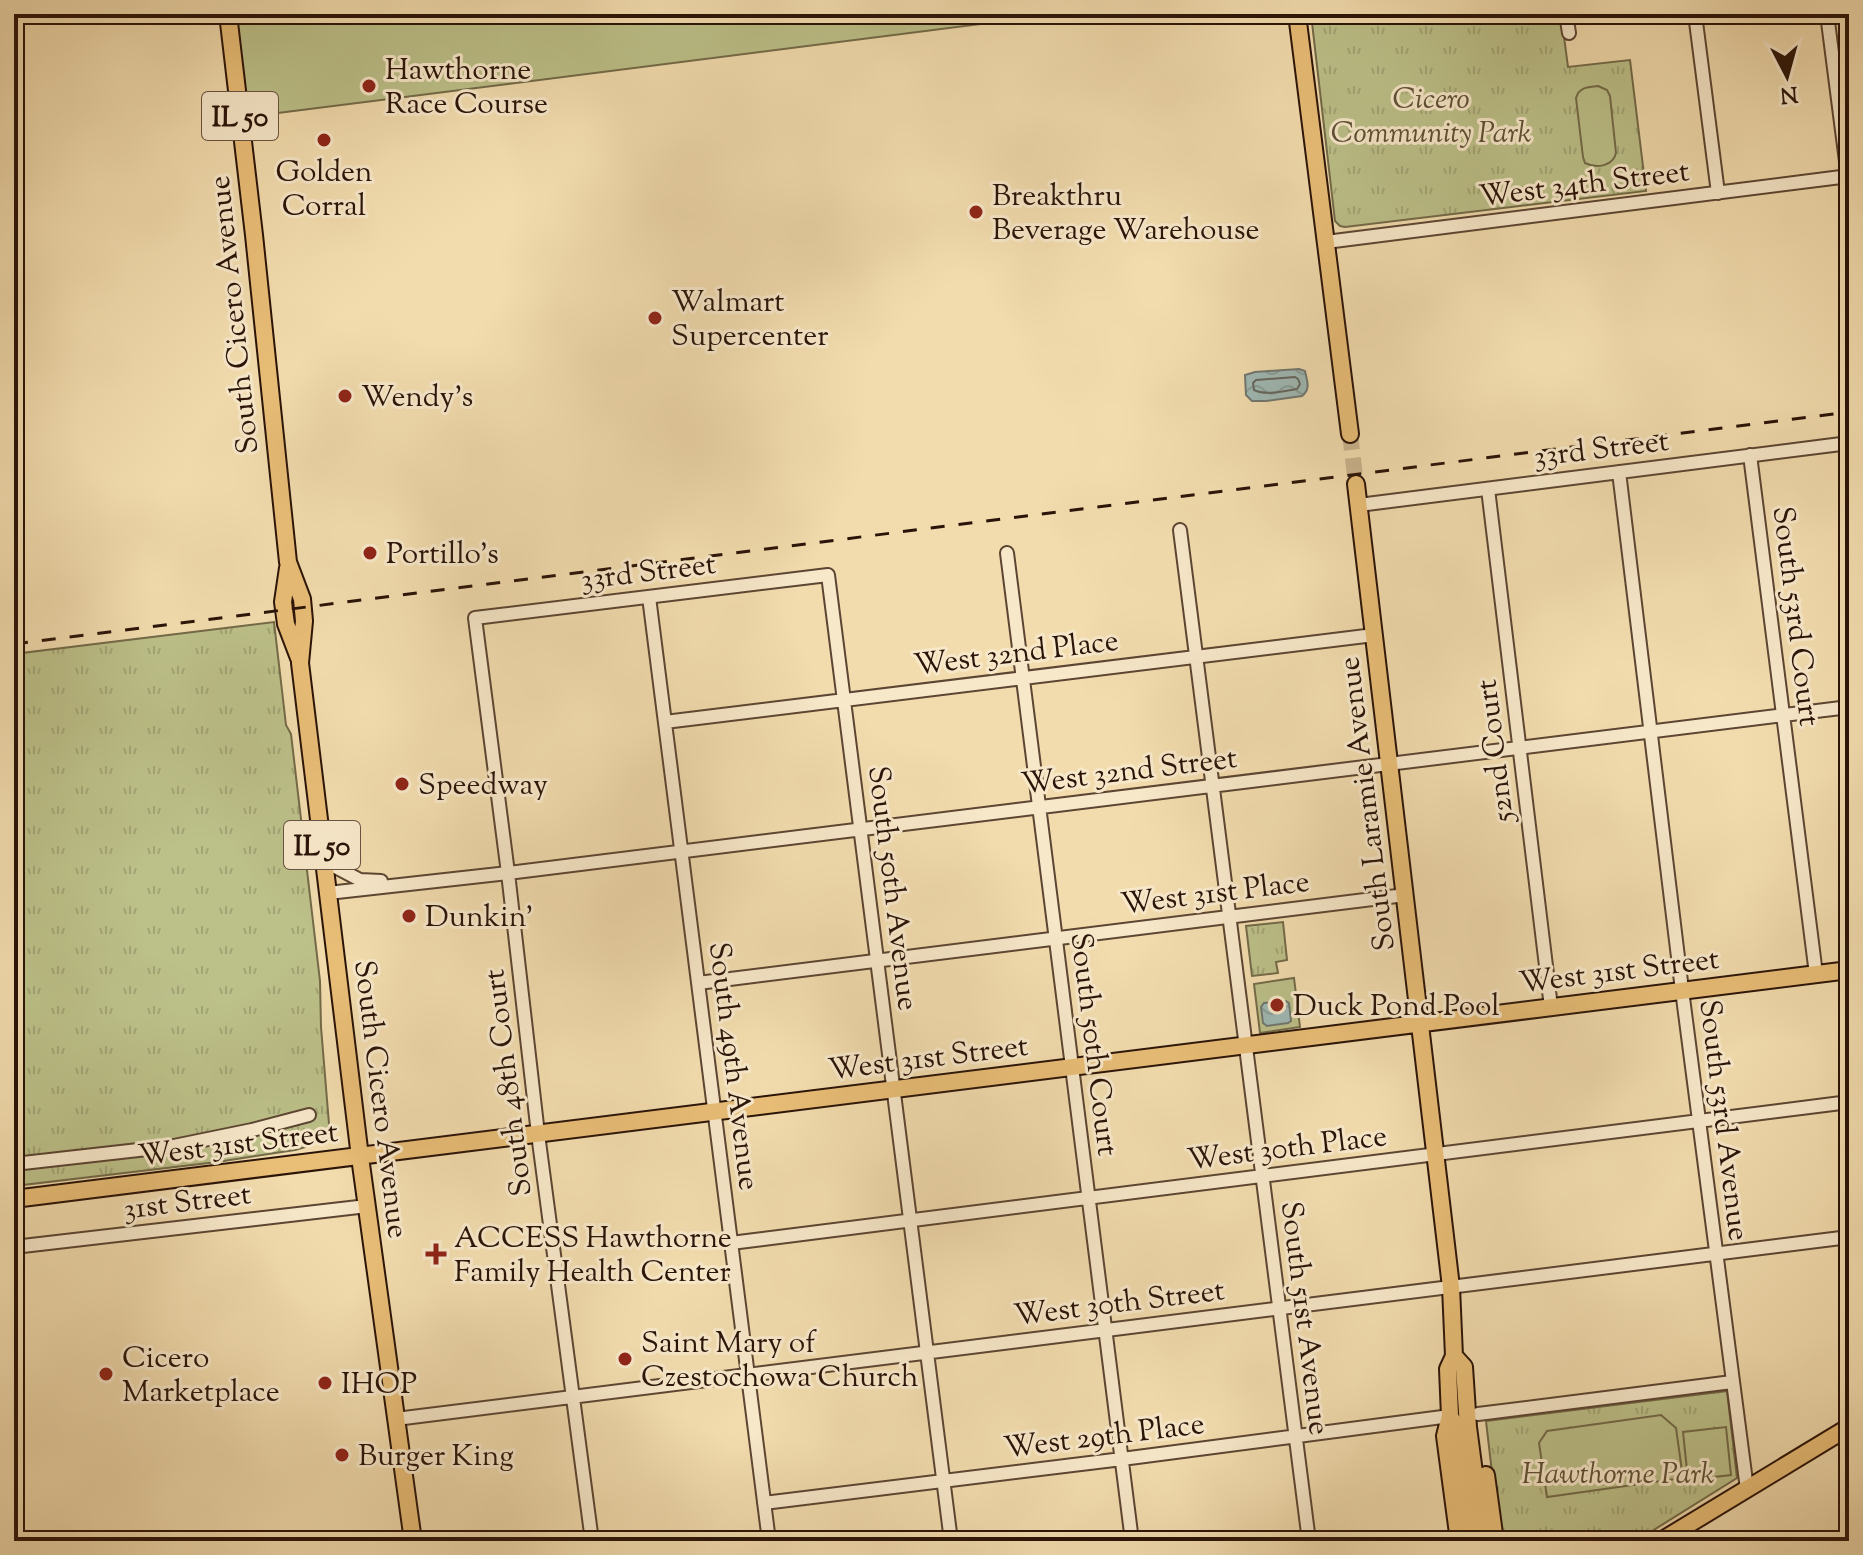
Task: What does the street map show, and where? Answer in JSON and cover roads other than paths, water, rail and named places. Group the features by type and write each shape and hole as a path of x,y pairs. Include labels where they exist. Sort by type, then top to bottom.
{"main road":[{"name":"South Cicero Avenue","path":"228,14 288,562 284,613 300,663 360,1157 413,1541"},
{"path":"1297,14 1350,434"},
{"name":"South Laramie Avenue","path":"1356,484 1451,1287 1454,1356 1448,1369 1450,1416 1458,1432 1471,1541"},
{"name":"West 31st Street","path":"14,1199 1849,970"},
{"name":"South Laramie Avenue","path":"1454,1356 1464,1367 1468,1427 1483,1541"},
{"path":"1465,1381 1475,1397 1495,1541"},
{"path":"1450,1416 1445,1436 1459,1541"},
{"path":"1661,1541 1849,1427"}],"street":[{"path":"1566,14 1569,33"},
{"path":"1695,14 1718,193"},
{"path":"1827,14 1848,176"},
{"name":"West 34th Street","path":"1326,242 1848,176"},
{"name":"33rd Street","path":"1359,505 1849,443"},
{"name":"South 53rd Court","path":"1750,455 1816,974"},
{"name":"South 53rd Avenue","path":"1619,472 1747,1489"},
{"name":"52nd Court","path":"1488,489 1551,1007"},
{"name":"South 51st Avenue","path":"1180,530 1309,1541"},
{"name":"South 50th Court","path":"1007,553 1132,1541"},
{"name":"33rd Street","path":"475,618 828,575"},
{"name":"South 50th Avenue","path":"828,575 951,1541"},
{"name":"South 49th Avenue","path":"649,597 769,1541"},
{"name":"South 48th Court","path":"475,618 592,1541"},
{"name":"West 32nd Place","path":"665,722 1374,635"},
{"name":"West 32nd Street","path":"328,893 1849,707"},
{"name":"West 32nd Street","path":"324,861 360,880 416,883"},
{"name":"West 31st Place","path":"698,983 1405,895"},
{"name":"West 30th Place","path":"731,1243 1849,1102"},
{"name":"31st Street","path":"14,1164 174,1146 309,1115"},
{"name":"31st Street","path":"14,1247 367,1206"},
{"name":"West 30th Street","path":"396,1419 1849,1237"},
{"path":"1478,1414 1732,1382"},
{"name":"West 29th Place","path":"764,1503 1450,1416"}],"water":[{"path":"1305,371 1307,381 1307,391 1302,396 1252,401 1246,395 1245,375"},
{"path":"1264,1003 1289,1003 1291,1021 1267,1026 1263,1023 1261,1007"}],"tunnel":[{"path":"1350,434 1356,484"}],"railway":[{"path":"14,644 1849,412"}],"place":[{"name":"Hawthorne Race Course","path":"369,86"},
{"name":"Golden Corral","path":"324,140"},
{"name":"Breakthru Beverage Warehouse","path":"976,212"},
{"name":"Walmart Supercenter","path":"655,318"},
{"name":"Wendy's","path":"345,396"},
{"name":"Portillo's","path":"370,553"},
{"name":"Speedway","path":"402,784"},
{"name":"Dunkin'","path":"409,916"},
{"name":"Duck Pond Pool","path":"1277,1005"},
{"name":"ACCESS Hawthorne Family Health Center","path":"436,1254"},
{"name":"Saint Mary of Czestochowa Church","path":"625,1359"},
{"name":"Cicero Marketplace","path":"106,1374"},
{"name":"IHOP","path":"325,1383"},
{"name":"Burger King","path":"342,1455"}],"park label":[{"name":"Cicero Community Park","path":"1431,115"},
{"name":"Hawthorne Park","path":"1618,1473"}]}
